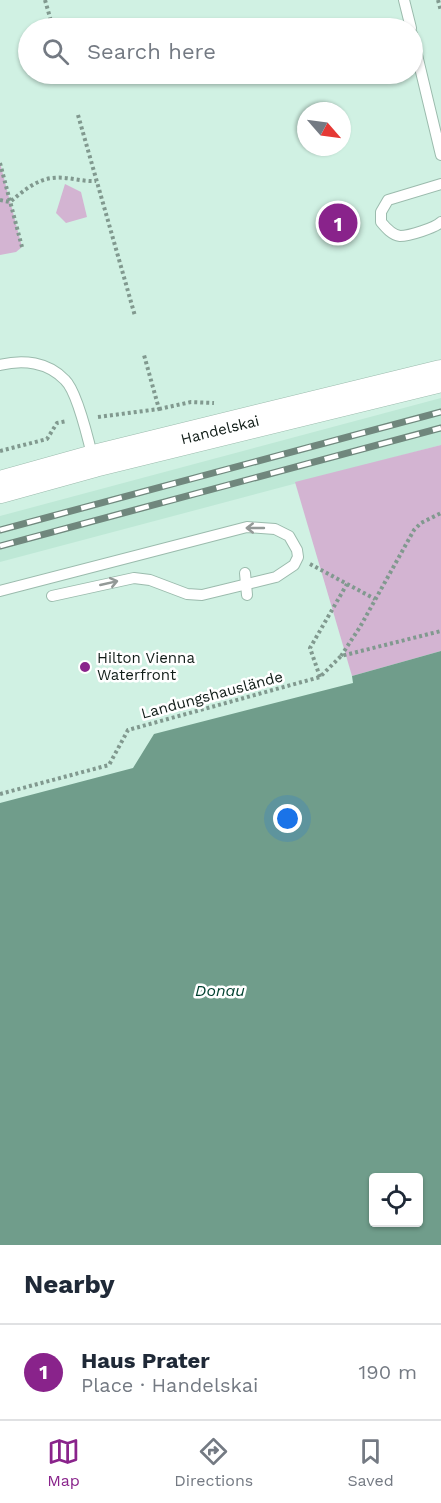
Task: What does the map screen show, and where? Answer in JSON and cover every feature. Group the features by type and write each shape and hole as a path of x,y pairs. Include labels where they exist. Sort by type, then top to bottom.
{"main road":[{"name":"Handelskai","path":"0,487 94,461 441,376"}],"lane":[{"path":"404,0 408,18"},
{"path":"423,80 441,155"},
{"path":"441,184 388,200 381,212 381,222 389,232 401,236 436,227 441,222"},
{"path":"0,365 16,361 43,364 67,381 83,419 94,461"},
{"path":"0,591 247,527 275,530 289,536 294,542 298,557 294,565 276,577 202,596 187,594 150,580 134,578 52,596"}],"path":[{"path":"45,0 50,18"},
{"path":"438,0 441,10"},
{"path":"78,115 135,316"},
{"path":"0,164 22,247"},
{"path":"0,200 10,202 30,186 53,177 86,182 96,181"},
{"path":"341,657 414,530 421,523 441,513"},
{"path":"298,557 375,599"},
{"path":"320,677 310,648 347,584"},
{"name":"Landungshauslände","path":"0,794 109,765 128,730 320,677 341,657 441,631"}],"shaded area":[{"path":"0,163 22,247 16,252 0,255"},
{"path":"65,184 81,192 87,217 66,223 56,213"},
{"path":"441,398 441,445 0,562 0,516"},
{"path":"441,445 441,651 352,676 295,482"}],"water":[{"name":"Donau","path":"441,651 441,1245 0,1245 0,803 133,768 154,734 353,683 352,676"}],"railway":[{"path":"0,530 441,412"},
{"path":"0,546 441,428"}],"place":[{"name":"Haus Prater","path":"338,223"},
{"name":"Hilton Vienna Waterfront","path":"85,667"}]}
